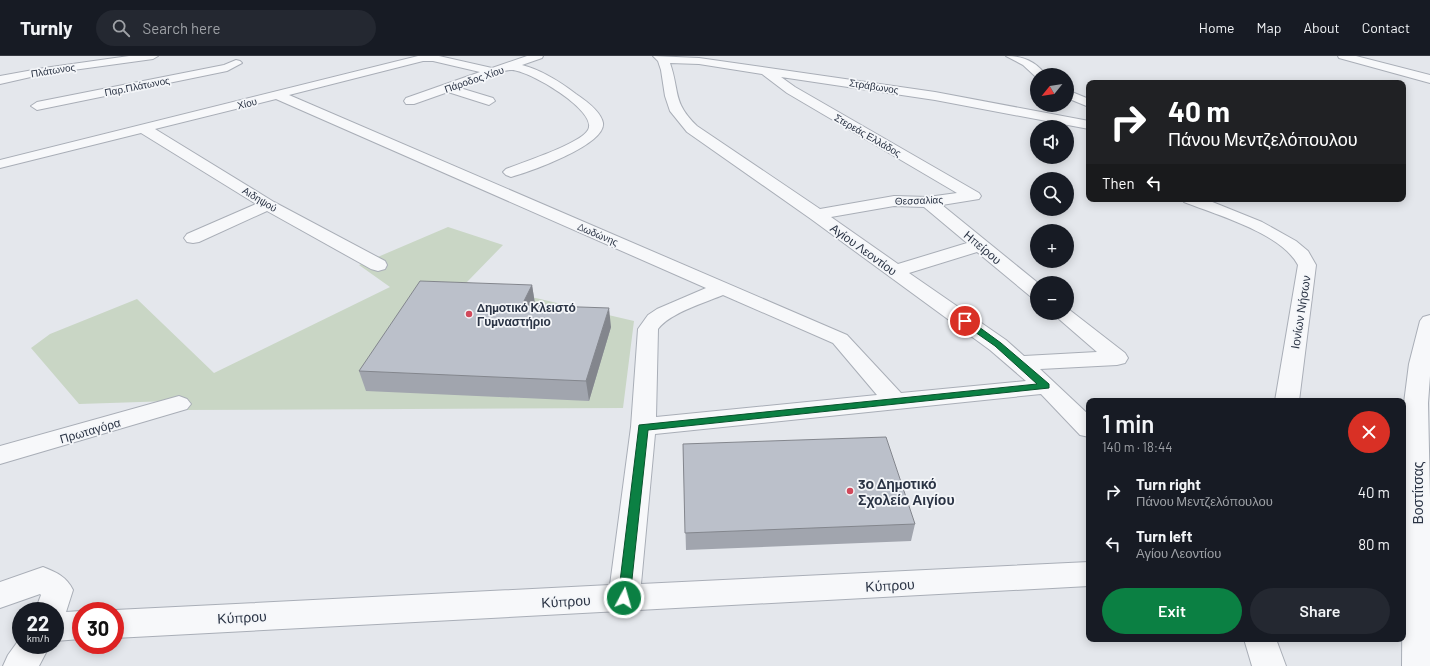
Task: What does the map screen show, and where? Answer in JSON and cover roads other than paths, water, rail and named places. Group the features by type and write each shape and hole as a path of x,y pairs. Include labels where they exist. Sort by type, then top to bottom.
{"street":[{"name":"Πλάτωνος","path":"0,80 15,76 153,56"},
{"name":"Πάροδος Χίου","path":"410,102 538,56"},
{"path":"1010,56 1027,63 1032,68"},
{"path":"1343,56 1430,79"},
{"name":"Στράβωνος","path":"663,57 703,58 765,70 936,96 1086,124"},
{"name":"Αγίου Λεοντίου","path":"663,57 672,105 679,117 692,129 817,215 988,338 1046,386 1086,426"},
{"path":"138,58 160,82"},
{"name":"Χίου","path":"0,164 145,129 423,58 433,58 493,72"},
{"path":"15,76 39,60"},
{"name":"Παρ.Πλάτωνος","path":"37,106 227,68 236,63"},
{"path":"511,66 532,72 557,85 588,110 595,118 596,124 594,133 583,141 511,172"},
{"name":"Στερεάς Ελλάδος","path":"765,70 791,90 973,196"},
{"path":"449,88 489,101"},
{"name":"Δωδώνης","path":"278,95 840,340 896,402"},
{"path":"1074,97 1086,102"},
{"name":"Αιδηψού","path":"145,129 268,205 378,265"},
{"name":"Θεσσαλίας","path":"817,215 894,200 928,202 973,196"},
{"name":"Ηπείρου","path":"928,202 1030,286"},
{"name":"Ιονίων Νήσων","path":"1197,202 1265,230 1290,245 1305,259 1307,265 1287,398"},
{"path":"193,238 268,205"},
{"path":"895,271 981,245"},
{"path":"624,598 643,427 648,329 655,319 664,313 723,288"},
{"path":"1020,363 1117,358 1071,320"},
{"name":"Βοστίτσας","path":"1419,666 1410,590 1423,405 1420,364 1430,321"},
{"path":"643,427 1046,386"},
{"name":"Πρωταγόρα","path":"0,455 179,404"},
{"path":"1406,427 1423,405"},
{"name":"Κύπρου","path":"124,624 1086,574"},
{"path":"0,595 43,580 58,590 54,602"},
{"path":"1261,642 1269,666"},
{"path":"20,666 28,654"}],"place":[{"name":"Δημοτικό Κλειστό Γυμναστήριο","path":"469,314"},
{"name":"3ο Δημοτικό Σχολείο Αιγίου","path":"850,491"}]}
